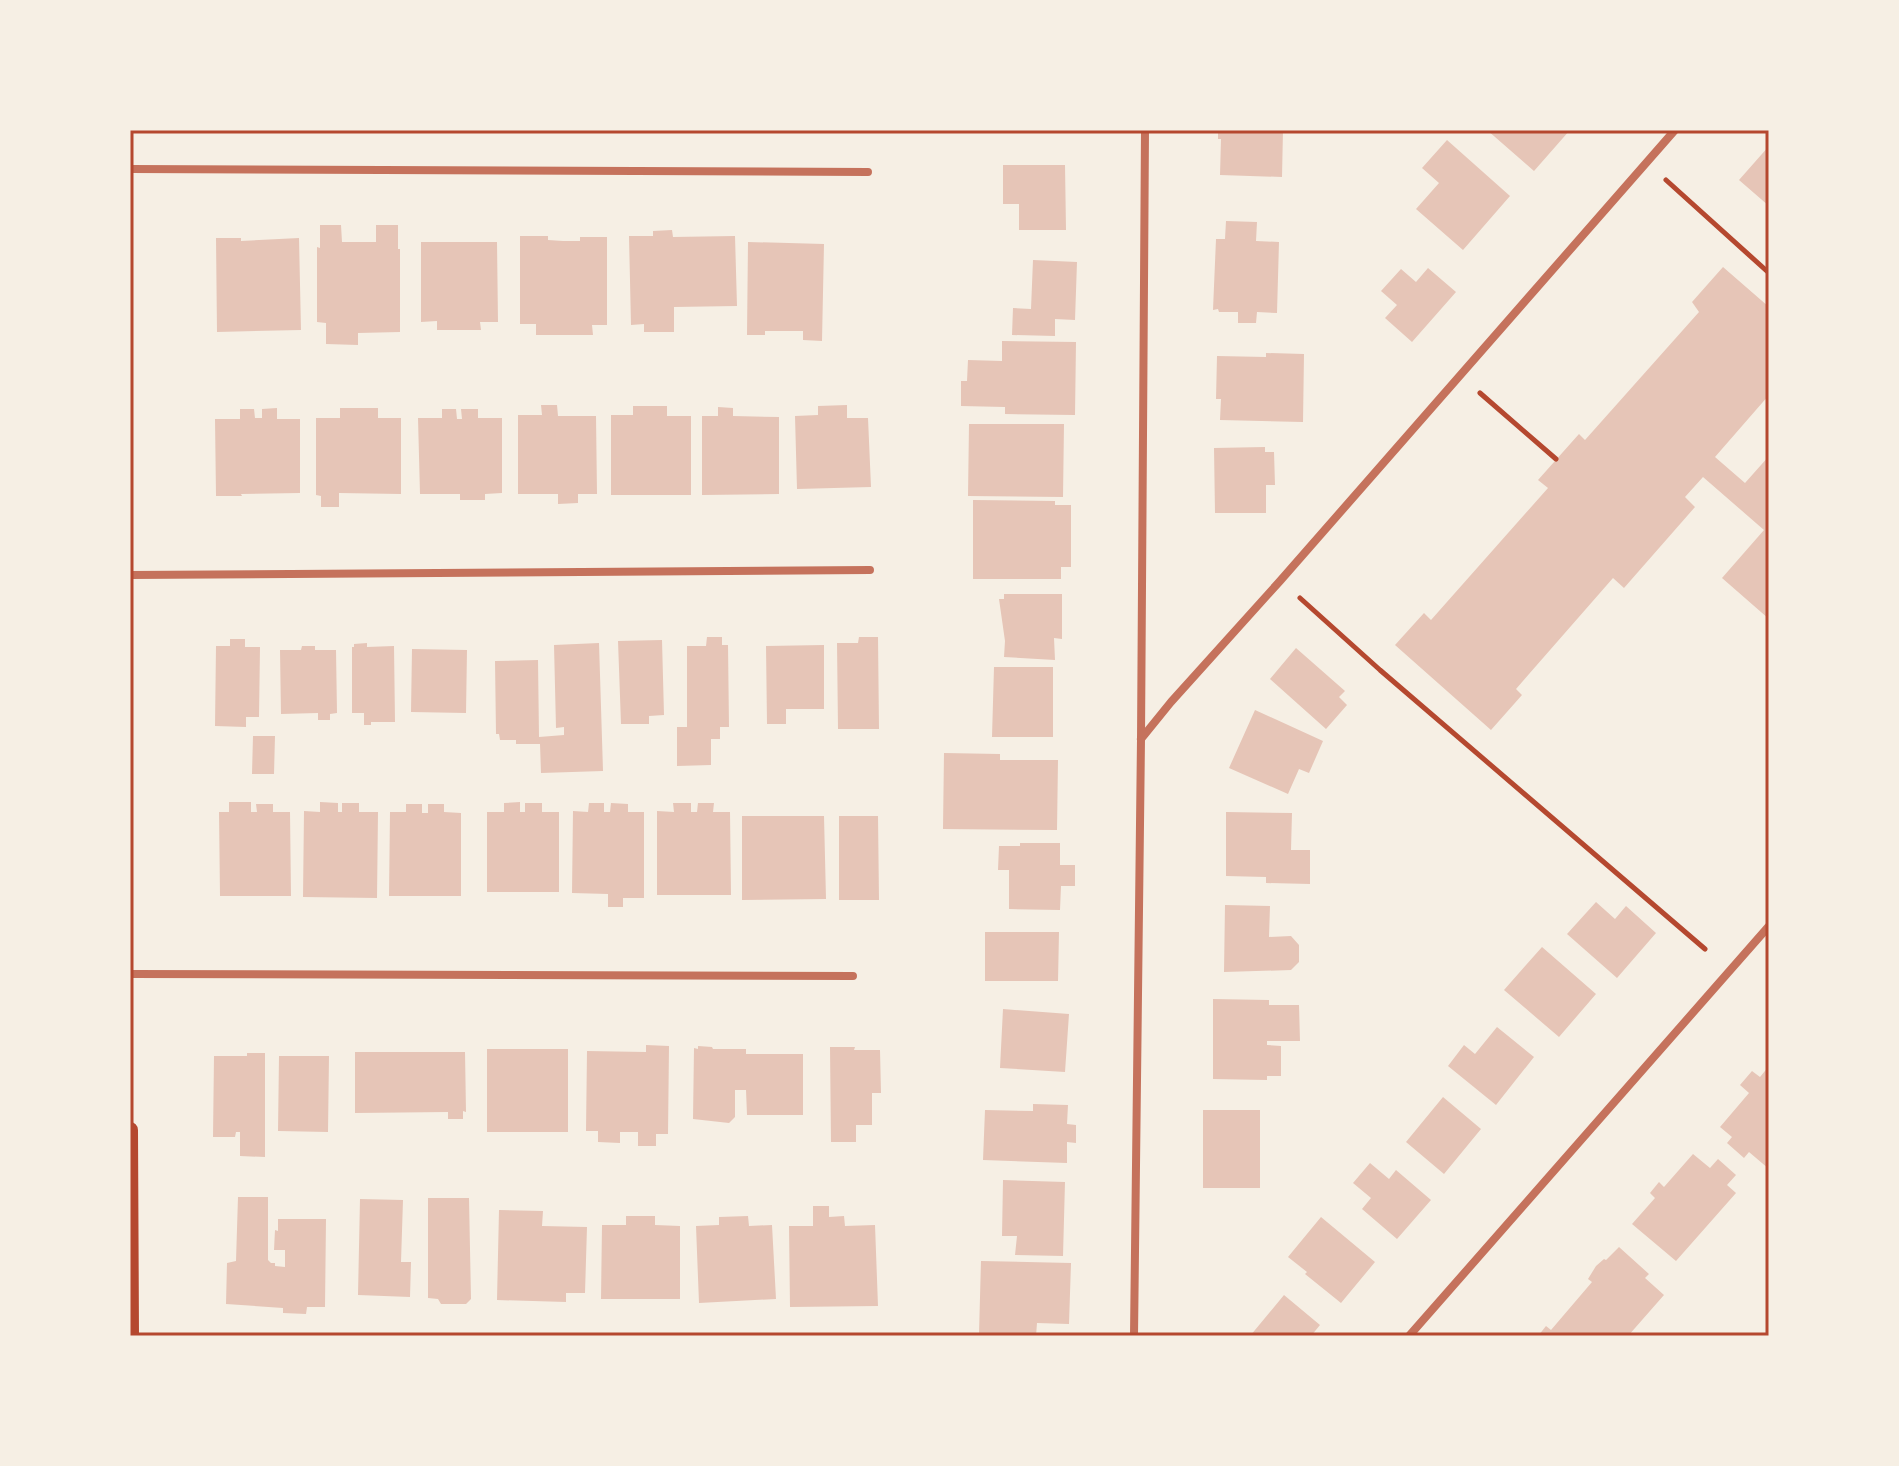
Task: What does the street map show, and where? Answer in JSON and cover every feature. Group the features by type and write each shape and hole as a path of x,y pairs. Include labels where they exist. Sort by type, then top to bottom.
{"main road":[{"path":"130,1130 131,1336"}],"street":[{"path":"1134,1336 1145,130"},
{"path":"1141,739 1675,130"},
{"path":"130,169 868,172"},
{"path":"130,575 870,570"},
{"path":"1409,1336 1769,926"},
{"path":"130,974 853,976"}],"path":[{"path":"1666,180 1769,273"},
{"path":"1480,393 1556,459"},
{"path":"1300,598 1705,949"}],"building":[{"path":"1218,130 1283,130 1282,177 1220,175 1221,139 1218,139"},
{"path":"1487,130 1570,130 1534,171"},
{"path":"1447,140 1510,196 1463,250 1416,209 1439,183 1422,168"},
{"path":"1769,146 1769,206 1739,180"},
{"path":"1003,165 1065,165 1066,230 1019,230 1019,204 1003,204"},
{"path":"1226,221 1257,222 1256,241 1279,242 1277,313 1257,312 1256,323 1238,323 1238,312 1213,310 1216,239 1225,239"},
{"path":"320,225 341,225 342,242 376,242 376,225 398,225 400,332 358,333 358,345 326,344 326,323 317,322"},
{"path":"672,230 673,237 735,236 737,306 674,307 674,332 644,332 644,324 631,325 629,236 653,236 653,231"},
{"path":"520,236 548,236 548,240 563,241 580,241 580,237 607,237 607,325 592,325 593,335 536,335 536,324 520,324"},
{"path":"216,238 241,238 241,241 299,238 301,330 217,332"},
{"path":"421,242 497,242 498,322 480,322 481,330 437,330 437,321 421,322"},
{"path":"748,242 824,244 822,341 803,340 803,331 765,331 765,335 747,335"},
{"path":"1033,260 1077,262 1075,320 1055,319 1055,336 1012,335 1013,308 1031,309"},
{"path":"1723,267 1769,307 1769,395 1715,457 1745,483 1769,456 1769,619 1722,578 1764,530 1703,477 1685,497 1695,507 1624,588 1613,578 1516,689 1522,695 1491,730 1395,645 1424,613 1431,620 1548,488 1538,480 1579,434 1585,440 1699,312 1692,302"},
{"path":"1428,268 1456,292 1412,342 1385,318 1397,305 1381,291 1401,269 1416,282"},
{"path":"1002,341 1076,342 1075,415 1005,414 1005,407 961,406 961,381 967,381 968,360 1002,361"},
{"path":"1266,353 1304,354 1303,422 1220,420 1221,399 1216,399 1217,356 1266,357"},
{"path":"541,405 557,405 558,416 596,416 597,494 578,494 578,503 558,504 558,494 518,494 518,415 542,415"},
{"path":"847,405 847,418 868,418 871,487 797,489 795,416 818,415 818,406"},
{"path":"633,406 667,406 667,416 691,416 691,495 611,495 611,415 633,415"},
{"path":"718,407 733,408 733,416 779,417 779,494 702,495 702,416 718,416"},
{"path":"277,408 277,419 300,419 300,493 216,496 215,419 240,419 240,409 254,409 255,418 262,418 262,409"},
{"path":"340,408 378,408 378,418 401,418 401,494 339,493 339,507 321,507 321,496 316,495 316,418 340,418"},
{"path":"442,409 456,409 457,419 462,419 461,409 478,409 478,418 502,418 502,493 485,494 485,500 460,500 460,494 420,494 418,418 442,418"},
{"path":"969,424 1064,424 1063,497 968,496"},
{"path":"1265,447 1265,452 1274,452 1275,485 1266,485 1266,513 1215,513 1214,448"},
{"path":"973,500 1055,501 1055,505 1071,505 1071,567 1061,567 1061,579 973,579"},
{"path":"1004,594 1062,594 1062,639 1054,638 1055,660 1004,657 999,599 1004,599"},
{"path":"707,637 722,637 722,645 728,645 729,727 720,727 720,739 711,739 711,765 677,766 677,727 687,727 687,646 706,646"},
{"path":"859,637 878,637 879,729 838,729 837,643 858,643"},
{"path":"230,639 245,639 245,647 260,647 259,717 246,717 246,727 215,726 216,646 230,646"},
{"path":"662,640 664,715 649,716 649,724 621,724 618,641"},
{"path":"367,643 367,647 394,646 395,722 364,725 364,713 352,713 352,647"},
{"path":"599,643 603,771 541,773 540,744 516,744 516,740 500,740 499,734 496,734 495,661 538,660 539,737 564,735 564,727 556,728 554,645"},
{"path":"824,645 824,709 786,709 786,724 767,724 766,646"},
{"path":"302,646 315,646 315,650 336,650 337,713 330,714 330,720 318,720 318,713 281,714 280,650 301,650"},
{"path":"1296,648 1345,691 1339,697 1347,705 1326,729 1270,679"},
{"path":"412,649 467,650 466,713 411,712"},
{"path":"994,667 1053,667 1053,737 992,737"},
{"path":"1255,710 1323,741 1309,773 1299,769 1288,794 1229,768"},
{"path":"253,736 275,736 274,774 252,774"},
{"path":"944,753 1000,754 1000,760 1058,760 1057,830 943,829"},
{"path":"229,802 251,802 251,812 257,812 256,804 273,804 273,812 290,812 291,896 220,896 219,812 229,812"},
{"path":"320,802 338,803 338,812 342,812 342,803 359,803 359,812 378,812 377,898 303,897 304,811 320,812"},
{"path":"520,802 520,812 525,812 525,803 542,803 542,812 559,812 559,892 487,892 487,812 504,812 504,803"},
{"path":"589,803 604,803 604,812 610,812 611,803 628,804 628,812 644,812 644,898 623,898 623,907 608,907 608,894 572,893 573,811 588,812"},
{"path":"673,803 691,803 691,812 697,812 698,803 714,803 713,812 730,812 731,895 657,895 657,811 674,812"},
{"path":"406,804 422,804 422,813 428,813 428,804 444,804 444,812 461,813 461,896 389,896 390,812 406,812"},
{"path":"1226,812 1292,813 1291,850 1310,850 1310,884 1266,883 1266,877 1226,876"},
{"path":"742,816 824,816 826,899 742,900"},
{"path":"839,816 878,816 879,900 839,900"},
{"path":"1020,843 1060,843 1060,865 1075,865 1075,886 1061,886 1060,910 1009,909 1009,870 998,870 999,846 1020,846"},
{"path":"1596,902 1615,919 1626,906 1656,933 1617,978 1567,934"},
{"path":"1225,905 1270,906 1269,937 1291,936 1299,945 1299,962 1291,970 1224,972"},
{"path":"985,932 1059,932 1058,981 985,981"},
{"path":"1542,947 1596,994 1559,1037 1504,990"},
{"path":"1213,999 1269,1000 1269,1005 1299,1005 1300,1041 1267,1041 1267,1045 1281,1046 1281,1076 1267,1076 1267,1080 1213,1079"},
{"path":"1003,1009 1069,1014 1065,1072 1000,1068"},
{"path":"1497,1027 1534,1057 1496,1105 1448,1066 1464,1045 1475,1054"},
{"path":"646,1045 669,1046 668,1134 656,1134 656,1146 638,1146 638,1132 620,1132 620,1143 598,1142 598,1131 586,1131 587,1051 646,1052"},
{"path":"698,1046 746,1049 746,1054 803,1054 803,1115 747,1115 746,1090 735,1090 735,1117 729,1123 693,1119 694,1048 698,1049"},
{"path":"830,1047 880,1050 881,1093 872,1093 872,1125 856,1125 856,1142 831,1142"},
{"path":"487,1049 568,1049 568,1132 487,1132"},
{"path":"355,1052 465,1052 466,1112 463,1111 463,1119 448,1119 448,1112 355,1113"},
{"path":"247,1053 265,1053 265,1157 240,1156 240,1132 236,1132 235,1137 213,1137 214,1056 247,1056"},
{"path":"279,1056 329,1056 328,1132 278,1131"},
{"path":"1769,1066 1769,1169 1749,1152 1744,1158 1727,1143 1732,1137 1720,1127 1749,1093 1740,1085 1752,1071 1760,1077"},
{"path":"1443,1097 1481,1129 1444,1174 1406,1142"},
{"path":"1033,1104 1068,1105 1067,1124 1076,1125 1076,1143 1067,1142 1067,1163 983,1160 985,1110 1033,1111"},
{"path":"1203,1110 1260,1110 1260,1188 1203,1188"},
{"path":"1693,1154 1710,1168 1718,1159 1736,1175 1727,1185 1736,1193 1676,1261 1632,1224 1655,1198 1650,1193 1659,1182 1664,1187"},
{"path":"1370,1163 1389,1179 1396,1170 1431,1200 1397,1239 1362,1209 1371,1198 1353,1183"},
{"path":"1003,1180 1065,1182 1063,1256 1015,1255 1017,1236 1002,1236"},
{"path":"238,1197 268,1197 268,1260 275,1266 285,1267 285,1250 274,1250 278,1219 326,1219 325,1307 307,1307 306,1314 283,1313 283,1308 226,1304 227,1263 236,1261"},
{"path":"428,1198 469,1198 471,1299 466,1304 441,1304 438,1299 428,1298"},
{"path":"360,1199 403,1200 401,1262 411,1262 410,1297 358,1295"},
{"path":"813,1206 829,1206 829,1217 844,1216 845,1226 875,1225 878,1306 790,1307 789,1226 813,1226"},
{"path":"499,1210 543,1211 542,1226 587,1227 585,1293 566,1293 566,1302 497,1300"},
{"path":"626,1216 655,1216 655,1225 680,1226 680,1299 601,1299 602,1225 626,1225"},
{"path":"748,1216 749,1226 772,1225 776,1299 699,1303 696,1226 719,1225 719,1217"},
{"path":"1321,1217 1375,1262 1341,1303 1288,1257"},
{"path":"1619,1247 1649,1274 1645,1278 1664,1295 1628,1336 1538,1336 1546,1326 1551,1330 1592,1282 1588,1279 1596,1266"},
{"path":"981,1261 1071,1263 1069,1324 1037,1323 1036,1336 979,1334"},
{"path":"1284,1295 1320,1325 1311,1336 1250,1336"}]}
